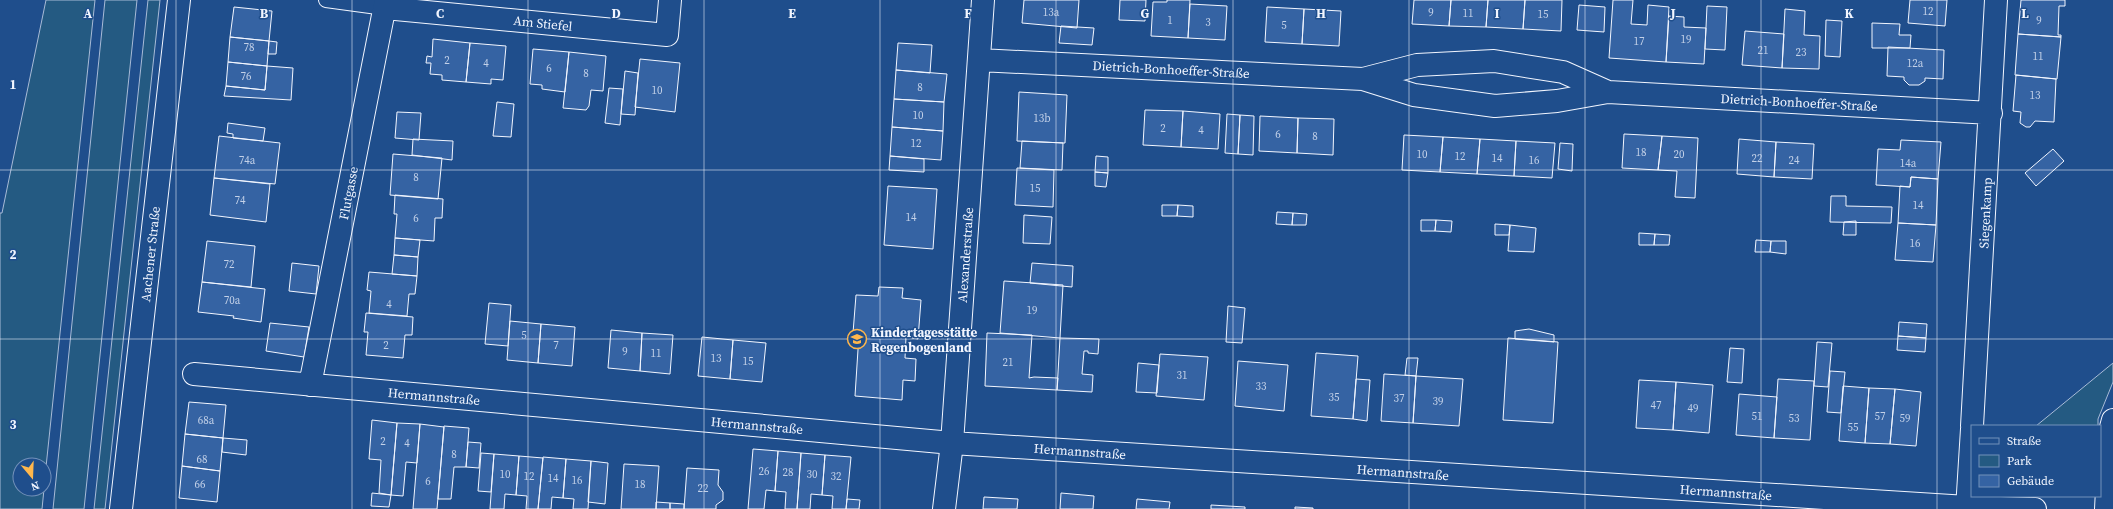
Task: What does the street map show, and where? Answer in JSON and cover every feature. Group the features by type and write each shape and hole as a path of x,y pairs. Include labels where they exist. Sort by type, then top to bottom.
{"street":[{"name":"Aachener Straße","path":"121,509 179,0"},
{"name":"Am Stiefel","path":"385,4 667,35 670,0"},
{"name":"Alexanderstraße","path":"944,509 952,443 983,0"},
{"name":"Siegenkamp","path":"1972,425 1991,113 1996,0"},
{"name":"Flutgasse","path":"310,385 385,4"},
{"name":"Dietrich-Bonhoeffer-Straße","path":"979,60 1363,79 1414,95 1495,106 1557,101 1608,92 1991,113"},
{"name":"Dietrich-Bonhoeffer-Straße","path":"1363,79 1417,66 1494,61 1563,72 1608,92"},
{"name":"Hermannstraße","path":"194,374 952,443 1967,508 2035,509"},
{"path":"2106,509 2110,431 2113,420"},
{"path":"1967,508 1971,445"}],"lane":[{"path":"326,0 385,4"}],"green space":[{"path":"46,0 95,0 47,457 12,457 12,497 43,497 42,509 0,509 0,213 2,213"},
{"path":"105,0 137,0 84,509 53,509"},
{"path":"148,0 160,0 105,509 94,509"},
{"path":"2113,363 2113,382 2098,419 2098,425 2037,425"}],"building":[{"path":"1024,0 1079,0 1077,28 1022,23"},
{"path":"1120,0 1146,0 1145,21 1119,20"},
{"path":"1167,0 1190,0 1188,38 1151,36 1153,2 1167,2"},
{"path":"1414,0 1451,0 1449,26 1412,24"},
{"path":"1451,0 1488,0 1486,27 1449,26"},
{"path":"1488,0 1525,0 1523,29 1486,27"},
{"path":"1525,0 1562,0 1561,31 1523,29"},
{"path":"1613,0 1633,0 1631,24 1647,25 1648,5 1669,7 1666,62 1609,58"},
{"path":"1910,0 1947,0 1945,26 1908,23"},
{"path":"2021,0 2065,0 2065,6 2059,6 2058,35 2061,35 2061,37 2018,34"},
{"path":"1190,4 1227,6 1225,40 1188,38"},
{"path":"1579,5 1605,7 1604,32 1577,30"},
{"path":"1707,6 1727,7 1725,50 1705,49"},
{"path":"234,7 272,11 269,41 230,37"},
{"path":"1267,7 1304,9 1302,44 1265,42"},
{"path":"1304,9 1341,11 1339,46 1302,44"},
{"path":"1785,9 1805,11 1804,35 1820,36 1819,69 1782,68"},
{"path":"1669,16 1684,17 1684,27 1706,28 1704,64 1666,62"},
{"path":"1826,20 1842,21 1840,57 1825,56"},
{"path":"1872,23 1900,24 1899,35 1911,35 1910,48 1872,48"},
{"path":"1061,26 1094,28 1092,45 1059,43"},
{"path":"1745,31 1784,34 1782,68 1742,65"},
{"path":"2018,34 2061,37 2057,79 2015,75"},
{"path":"230,37 269,41 267,66 228,62"},
{"path":"433,39 470,43 466,82 442,80 442,75 430,74 431,63 426,63 427,56 432,57"},
{"path":"269,41 277,42 276,54 268,54"},
{"path":"470,43 506,46 503,80 491,79 491,84 466,82"},
{"path":"898,43 932,45 930,73 896,70"},
{"path":"1888,47 1944,50 1943,79 1925,78 1925,81 1919,85 1909,85 1904,80 1904,77 1887,76"},
{"path":"533,49 569,52 565,92 542,89 542,85 530,84"},
{"path":"569,52 606,56 603,91 591,90 589,106 586,110 563,108"},
{"path":"640,59 680,63 675,112 635,107"},
{"path":"228,62 267,66 265,90 226,86"},
{"path":"267,66 293,68 291,100 224,96 226,86 265,90"},
{"path":"896,70 947,74 944,102 894,99"},
{"path":"625,71 638,73 635,115 621,114"},
{"path":"2016,75 2056,79 2054,122 2035,121 2030,127 2026,127 2020,123 2021,112 2013,111"},
{"path":"609,88 623,89 620,125 605,123"},
{"path":"1019,92 1067,95 1065,143 1017,141"},
{"path":"894,99 944,102 943,131 892,127"},
{"path":"497,102 514,104 511,137 493,136"},
{"path":"1145,110 1183,111 1181,147 1143,145"},
{"path":"1183,111 1220,114 1218,149 1181,147"},
{"path":"397,112 421,113 419,140 395,138"},
{"path":"1227,114 1240,115 1238,154 1225,153"},
{"path":"1240,115 1254,116 1253,155 1238,154"},
{"path":"1260,116 1298,118 1297,153 1259,151"},
{"path":"1298,118 1334,119 1333,155 1297,153"},
{"path":"228,123 265,128 263,141 233,138 233,134 227,133"},
{"path":"892,127 943,131 941,160 890,156"},
{"path":"1624,134 1662,136 1658,170 1622,168"},
{"path":"1404,135 1443,137 1440,172 1402,170"},
{"path":"219,136 280,143 275,184 214,178"},
{"path":"1662,136 1698,138 1695,198 1675,197 1677,171 1658,170"},
{"path":"1443,137 1480,139 1477,174 1440,172"},
{"path":"413,139 453,141 452,160 412,155"},
{"path":"1480,139 1516,141 1514,176 1477,174"},
{"path":"1739,139 1776,142 1774,177 1737,174"},
{"path":"1901,140 1941,142 1938,179 1911,177 1910,187 1876,185 1878,149 1900,150"},
{"path":"1022,141 1063,143 1062,170 1020,168"},
{"path":"1516,141 1555,143 1552,178 1514,176"},
{"path":"1776,142 1814,144 1812,179 1774,177"},
{"path":"1560,143 1573,144 1572,171 1558,169"},
{"path":"2053,149 2064,161 2036,186 2025,173"},
{"path":"393,154 442,158 438,199 390,195"},
{"path":"890,156 924,159 924,172 889,170"},
{"path":"1096,156 1108,157 1108,173 1095,172"},
{"path":"1017,168 1054,170 1053,207 1015,205"},
{"path":"1095,172 1108,173 1106,187 1095,186"},
{"path":"1911,177 1938,179 1936,225 1898,223 1900,186 1910,187"},
{"path":"214,178 270,184 266,222 210,215"},
{"path":"888,186 937,189 933,249 884,245"},
{"path":"395,195 443,199 442,218 435,218 434,241 395,238 397,214 394,214"},
{"path":"1831,196 1846,196 1846,206 1892,207 1891,223 1830,222"},
{"path":"1162,205 1178,205 1177,216 1162,216"},
{"path":"1178,205 1193,206 1193,217 1177,216"},
{"path":"1277,212 1293,213 1292,225 1276,224"},
{"path":"1293,213 1307,214 1306,225 1292,225"},
{"path":"1024,215 1052,217 1050,244 1023,243"},
{"path":"1421,220 1436,220 1435,231 1421,231"},
{"path":"1436,220 1452,221 1451,232 1435,231"},
{"path":"1856,221 1856,235 1843,235 1844,222"},
{"path":"1898,223 1936,225 1933,262 1895,260"},
{"path":"1495,224 1510,225 1509,235 1495,235"},
{"path":"1510,225 1536,228 1534,252 1508,251"},
{"path":"1639,233 1655,234 1654,245 1639,245"},
{"path":"1655,234 1670,235 1669,245 1654,245"},
{"path":"395,238 420,240 418,257 394,255"},
{"path":"1756,240 1771,241 1770,252 1755,252"},
{"path":"207,241 255,246 251,287 202,282"},
{"path":"1771,241 1786,241 1786,254 1770,252"},
{"path":"394,255 418,257 417,276 392,274"},
{"path":"292,263 319,266 316,294 289,291"},
{"path":"1032,263 1073,266 1072,287 1030,283"},
{"path":"369,272 417,276 415,294 409,294 407,316 369,313 371,291 367,290"},
{"path":"1004,281 1063,285 1060,338 1000,333"},
{"path":"202,282 265,289 261,322 233,318 234,316 198,312"},
{"path":"879,287 903,288 902,298 921,300 918,339 906,337 905,358 916,359 915,381 903,380 902,400 855,396 859,334 853,333 856,295 878,296"},
{"path":"489,303 511,305 508,346 485,344"},
{"path":"1228,306 1245,308 1242,343 1226,342"},
{"path":"366,313 413,317 412,335 405,335 403,358 366,355 368,332 364,332"},
{"path":"510,321 541,324 538,363 507,360"},
{"path":"1899,322 1927,324 1926,338 1898,336"},
{"path":"270,323 309,327 304,357 266,351"},
{"path":"541,324 575,327 572,366 538,363"},
{"path":"1529,329 1554,335 1554,342 1515,339 1515,331"},
{"path":"611,330 642,333 640,371 608,368"},
{"path":"642,333 673,335 670,374 640,371"},
{"path":"987,333 1032,335 1029,378 1058,378 1057,390 985,386"},
{"path":"1898,336 1926,338 1925,352 1897,350"},
{"path":"702,337 733,340 730,379 698,376"},
{"path":"1060,338 1099,339 1098,354 1084,351 1082,374 1093,375 1092,392 1057,390"},
{"path":"1508,338 1558,342 1553,423 1503,420"},
{"path":"733,340 766,343 762,382 730,379"},
{"path":"1817,342 1832,343 1828,387 1814,386"},
{"path":"1730,348 1744,349 1742,383 1727,382"},
{"path":"1316,353 1358,356 1353,419 1311,416"},
{"path":"1160,354 1208,357 1204,400 1156,396"},
{"path":"1407,358 1418,358 1416,376 1405,375"},
{"path":"1238,361 1288,365 1284,411 1235,406"},
{"path":"1138,363 1159,365 1157,393 1136,392"},
{"path":"1830,371 1845,372 1841,413 1827,412"},
{"path":"1384,374 1416,376 1413,423 1381,421"},
{"path":"1416,376 1463,379 1459,426 1413,423"},
{"path":"1356,379 1370,380 1367,421 1353,419"},
{"path":"1778,379 1814,381 1810,440 1774,438"},
{"path":"1639,380 1676,382 1673,430 1636,428"},
{"path":"1676,382 1713,385 1709,433 1673,430"},
{"path":"1843,386 1869,388 1865,443 1839,441"},
{"path":"1869,388 1895,389 1890,444 1865,443"},
{"path":"1895,389 1921,392 1916,446 1890,444"},
{"path":"1739,394 1777,397 1774,438 1736,435"},
{"path":"189,402 226,405 223,438 185,434"},
{"path":"372,420 397,423 391,495 379,493 381,460 369,459"},
{"path":"397,423 420,424 417,463 406,462 403,496 391,495"},
{"path":"420,424 444,427 437,509 413,509"},
{"path":"444,426 469,428 466,467 454,467 451,499 438,499"},
{"path":"185,434 223,438 220,471 182,466"},
{"path":"223,438 247,440 246,455 222,452"},
{"path":"468,442 481,443 479,468 466,467"},
{"path":"753,449 778,451 775,491 766,490 764,509 748,509"},
{"path":"778,451 801,453 797,509 785,509 786,492 775,491"},
{"path":"481,453 494,454 491,492 478,491"},
{"path":"801,453 825,455 822,495 811,494 810,509 797,509"},
{"path":"494,454 519,456 516,495 505,494 504,509 490,509"},
{"path":"825,455 851,457 846,509 832,509 833,496 822,495"},
{"path":"519,456 543,458 538,509 526,509 527,496 516,495"},
{"path":"543,457 566,459 563,498 552,497 551,509 538,509"},
{"path":"566,459 591,461 588,509 573,509 574,499 563,498"},
{"path":"591,461 608,463 605,504 588,502"},
{"path":"624,464 659,466 656,509 621,509"},
{"path":"182,466 220,471 217,502 179,498"},
{"path":"687,468 719,470 718,485 723,492 723,500 716,505 716,509 684,509"},
{"path":"372,493 391,495 389,507 371,506"},
{"path":"1061,493 1094,496 1093,509 1060,509"},
{"path":"984,497 1018,499 1017,509 983,509"},
{"path":"847,499 860,500 859,509 846,509"},
{"path":"1137,499 1170,502 1169,509 1136,509"},
{"path":"656,502 670,503 670,509 656,509"},
{"path":"670,503 684,504 684,509 670,509"},
{"path":"1211,505 1245,507 1245,509 1211,509"},
{"path":"1295,507 1313,508 1313,509 1295,509"}],"place":[{"name":"Kindertagesstätte Regenbogenland","path":"857,339"}]}
